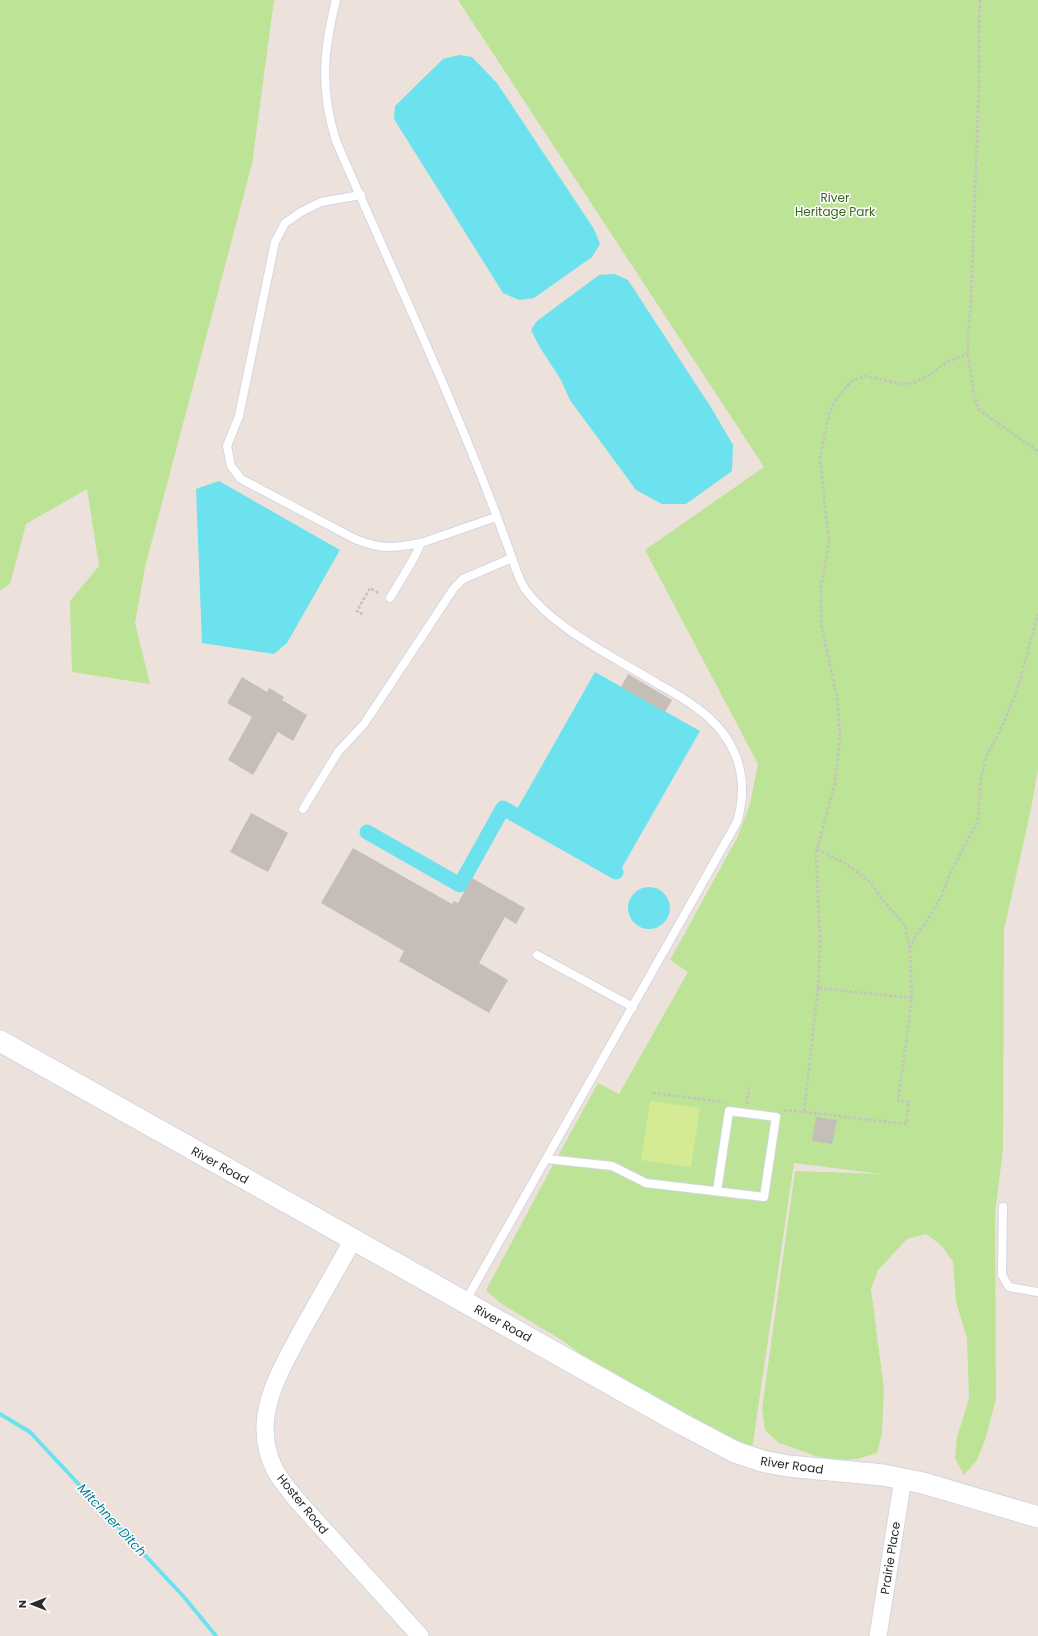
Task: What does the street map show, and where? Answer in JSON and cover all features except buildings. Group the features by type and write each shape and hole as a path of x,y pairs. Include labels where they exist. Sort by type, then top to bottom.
{"street":[{"name":"River Road","path":"0,1041 680,1423 735,1452 757,1460 777,1464 903,1479 956,1492 1038,1517"},
{"name":"Hoster Road","path":"353,1240 278,1374 273,1386 266,1413 268,1448 273,1466 278,1476 295,1498 420,1636"},
{"name":"Prairie Place","path":"878,1636 903,1479"}],"lane":[{"path":"336,0 326,56 324,88 326,106 336,141 361,195 450,401 525,588 546,611 560,622 596,647 696,707 712,721 729,742 741,770 743,796 738,822 465,1302"},
{"path":"361,195 322,202 301,212 285,223 274,242 238,416 227,446 231,466 241,478 355,539 372,546 393,548 421,543 496,517"},
{"path":"390,598 414,558 421,543"},
{"path":"303,809 338,752 364,724 454,588 463,579 512,558"},
{"path":"537,955 632,1007"},
{"path":"546,1159 612,1166 646,1183 764,1197 776,1117 729,1111 717,1191"},
{"path":"1003,1207 1002,1275 1010,1287 1038,1292"}],"path":[{"path":"980,0 979,85 968,354 974,396 979,410 1038,451"},
{"path":"804,1112 818,988 820,939 816,853 835,783 840,735 836,697 821,625 821,586 829,544 820,457 829,414 836,399 852,381 865,376 901,384 913,383 928,376 945,363 968,354"},
{"path":"362,612 361,614 356,611 370,588 389,600 390,598"},
{"path":"910,952 915,936 925,924 942,895 951,872 978,820 981,776 987,755 998,735 1016,694 1038,614"},
{"path":"778,1109 906,1124 909,1102 898,1101 912,998 910,952 905,925 882,899 870,882 848,865 817,849"},
{"path":"818,988 912,998"},
{"path":"747,1105 749,1088"},
{"path":"653,1093 732,1103"},
{"path":"739,1104 754,1106"}],"green space":[{"path":"0,0 274,0 252,164 145,567 135,623 150,684 72,672 70,601 99,566 87,489 26,524 10,584 0,590"},
{"name":"River Heritage Park","path":"458,0 1038,0 1038,769 1031,809 1004,930 1003,1149 995,1214 996,1399 985,1440 977,1460 964,1475 955,1458 957,1437 969,1399 967,1338 956,1302 953,1262 942,1246 926,1234 907,1239 878,1270 871,1289 884,1390 882,1433 877,1453 857,1459 836,1460 816,1456 779,1443 765,1430 762,1409 795,1171 881,1174 794,1163 752,1449 608,1374 563,1341 500,1303 486,1290 598,1083 619,1094 688,972 670,960 737,838 750,804 758,764 645,550 764,467"},
{"path":"650,1101 700,1108 691,1167 641,1160"}],"water":[{"path":"459,55 472,57 497,83 594,229 600,244 592,257 534,298 519,300 503,293 394,119 395,106 443,59"},
{"path":"615,274 628,280 712,409 733,445 732,471 686,504 662,504 636,490 570,400 561,380 539,346 531,330 537,321 599,275"},
{"path":"219,481 340,550 287,643 274,654 202,643 196,489"},
{"path":"595,672 700,731 620,871 516,811"},
{"path":"645,887 653,887 664,893 670,904 670,912 664,923 653,929 645,929 634,923 628,912 628,904 634,893"}],"waterway":[{"path":"367,832 460,885 503,808 616,872"},
{"name":"Mitchner Ditch","path":"0,1414 30,1432 184,1597 216,1636"}]}
